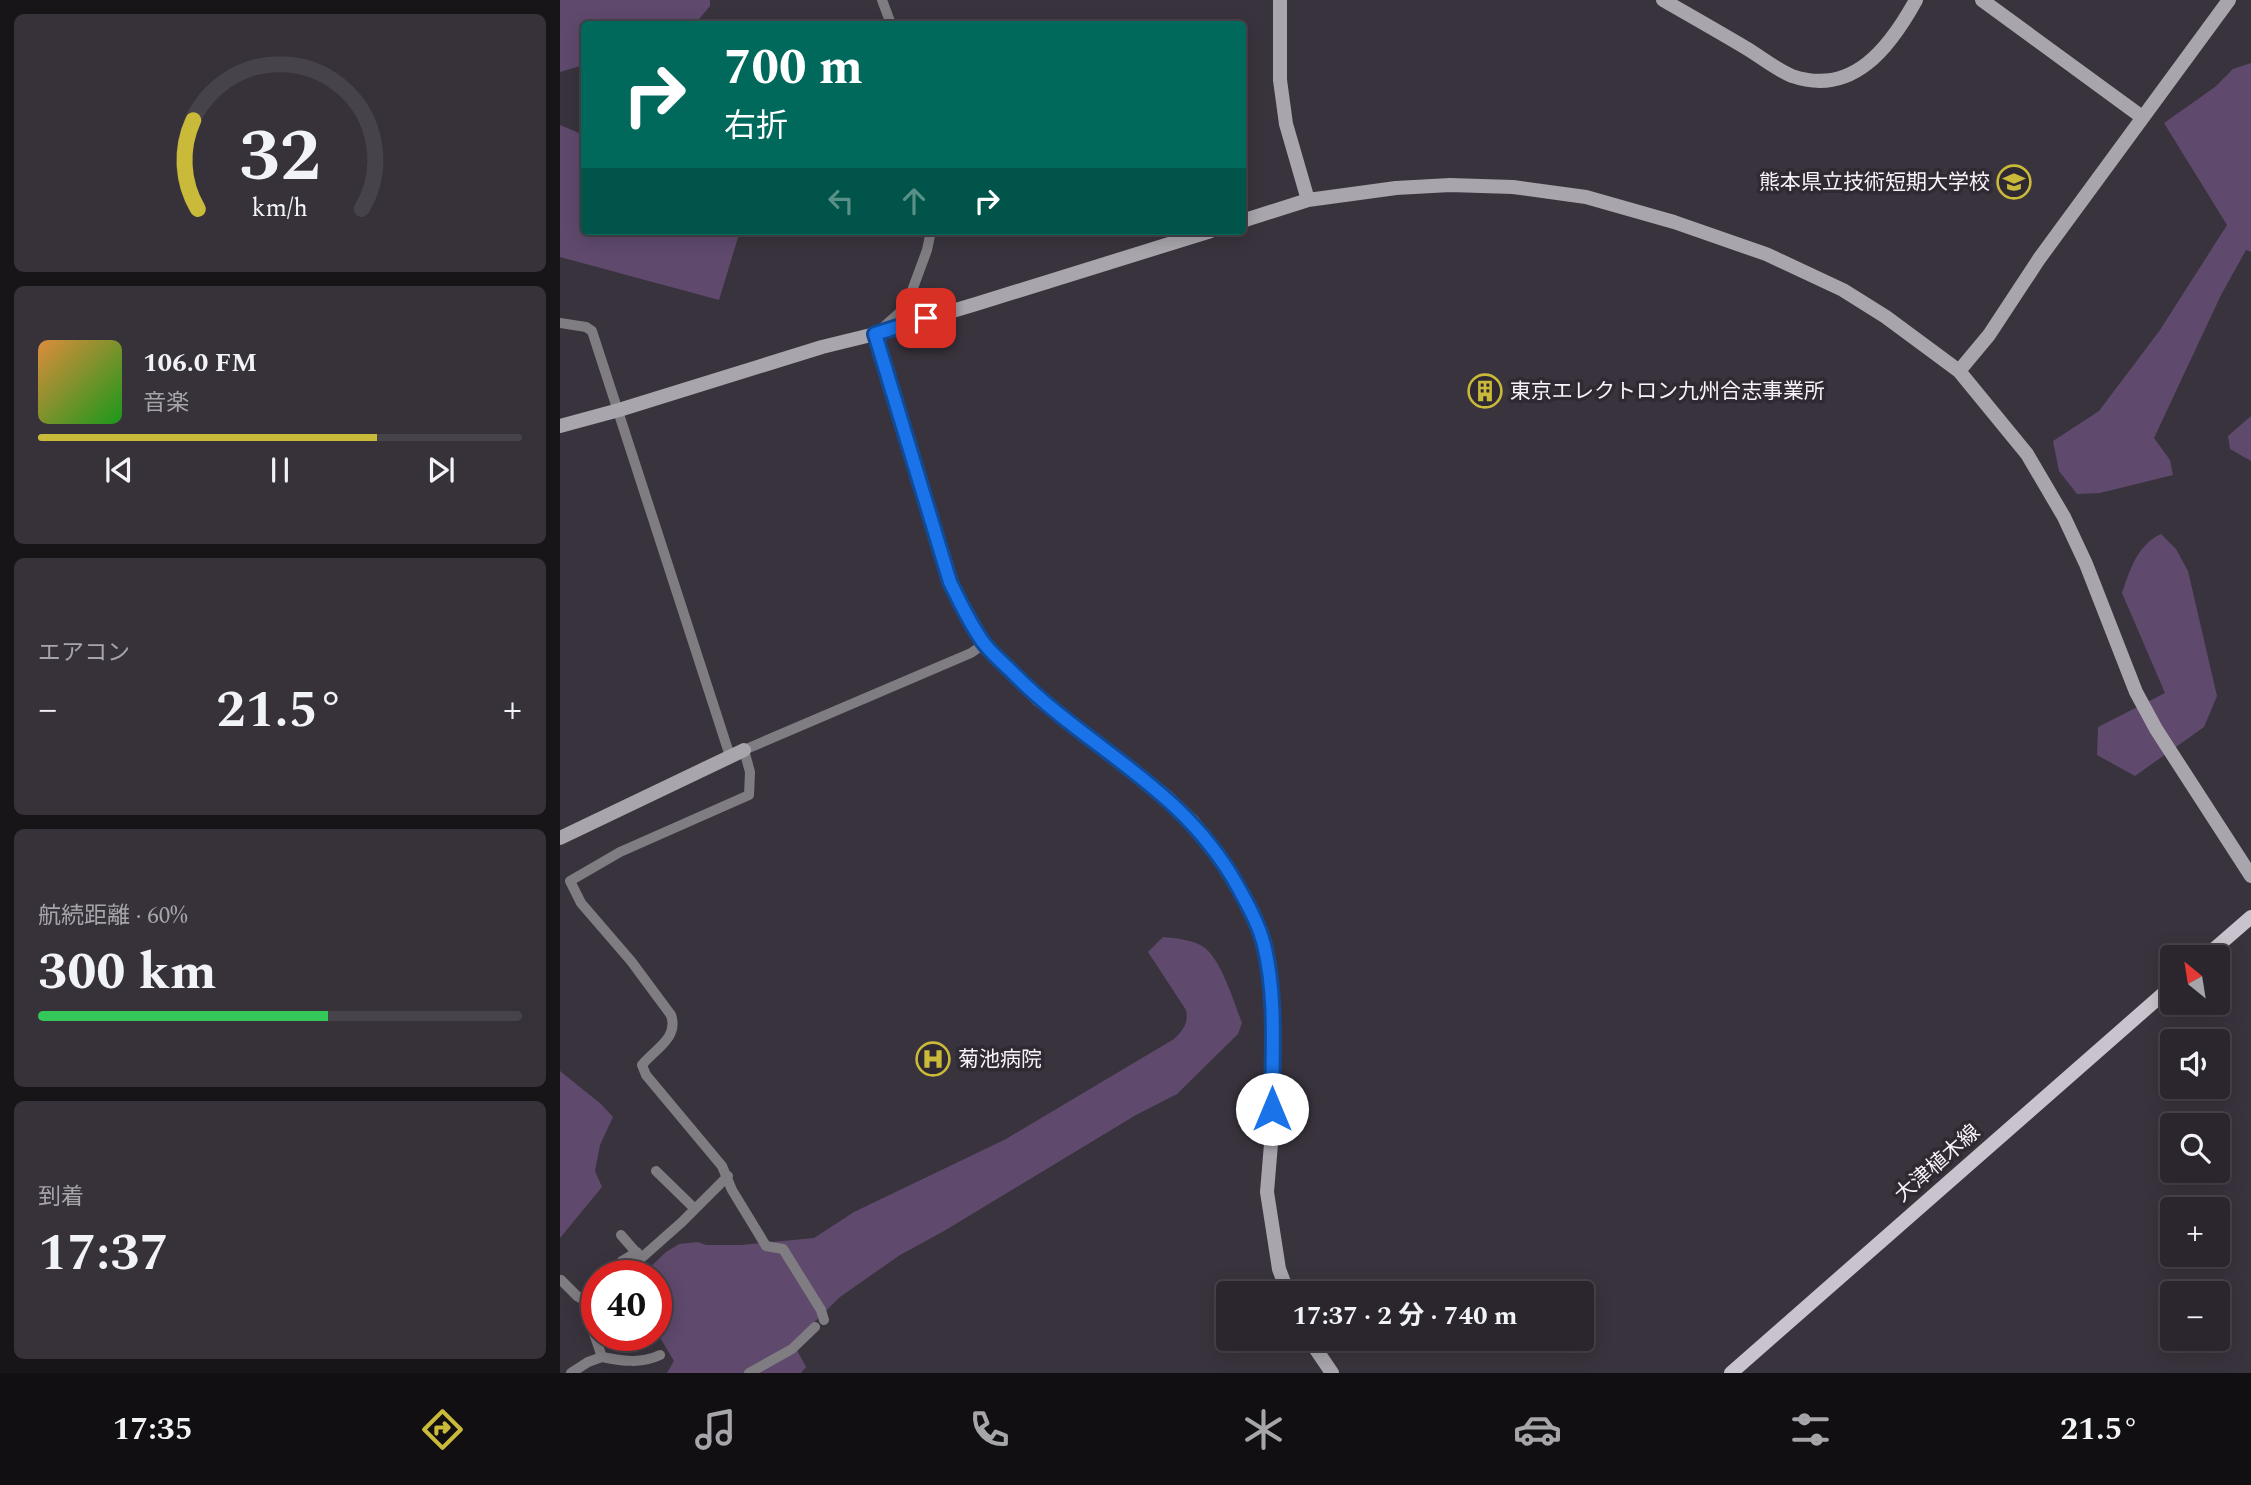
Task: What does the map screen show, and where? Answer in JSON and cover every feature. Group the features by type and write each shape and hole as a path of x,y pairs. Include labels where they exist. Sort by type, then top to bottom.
{"main road":[{"path":"2219,945 2251,917"},
{"name":"大津植木線","path":"1731,1373 2160,997"}],"street":[{"path":"882,0 890,21"},
{"path":"1280,0 1280,80 1286,124 1308,200"},
{"path":"1663,0 1792,76 1823,81 1842,78 1866,66 1882,51 1916,0"},
{"path":"1982,0 2142,117"},
{"path":"1959,371 1989,335 2039,259 2229,0"},
{"path":"1246,219 1308,200 1396,188 1450,185 1513,187 1586,197 1633,209 1724,239 1808,272 1886,317 1959,371 2026,454 2064,517 2086,564 2120,656 2141,701 2156,729 2251,876"},
{"path":"875,334 906,307 930,235"},
{"path":"560,426 822,347 875,334 1198,235"},
{"path":"560,323 586,327 592,331 737,753 750,772 749,795 620,852 565,883 631,961 671,1015 674,1023 671,1035 642,1065 646,1075 722,1166 732,1190 766,1246 783,1249 821,1310 824,1320"},
{"path":"875,334 950,582 984,643 1039,700 1148,782 1193,822 1230,871 1251,911 1263,943 1271,983 1272,1132 1266,1192 1279,1269 1284,1281"},
{"path":"560,838 737,753 971,653 984,643"},
{"path":"656,1171 695,1209"},
{"path":"635,1260 695,1209 728,1176"},
{"path":"621,1235 639,1255"},
{"path":"625,1260 639,1255"},
{"path":"561,1280 581,1298"},
{"path":"749,1373 792,1349 815,1328"},
{"path":"600,1351 602,1357"},
{"path":"1317,1351 1332,1373"},
{"path":"571,1373 602,1357 631,1362 660,1356"}],"shaded area":[{"path":"560,0 710,0 710,6 698,21 581,21 581,66 560,72"},
{"path":"2251,63 2251,252 2246,250 2221,295 2154,438 2170,460 2173,475 2100,493 2077,494 2059,471 2053,441 2099,411 2160,330 2227,225 2164,123 2215,87 2233,69"},
{"path":"560,125 581,134 581,235 739,235 719,300 560,257"},
{"path":"2251,416 2251,461 2230,449 2228,436"},
{"path":"2161,534 2176,549 2188,571 2217,696 2204,727 2135,776 2097,755 2098,727 2165,693 2122,593 2140,551"},
{"path":"1163,937 1185,940 1205,948 1217,963 1227,983 1242,1023 1238,1034 1177,1094 1136,1115 900,1255 840,1297 793,1343 806,1367 801,1373 667,1373 674,1361 668,1351 672,1351 672,1260 658,1260 666,1252 679,1244 698,1242 706,1245 741,1245 814,1238 854,1212 1006,1139 1174,1039 1184,1026 1186,1010 1148,952"},
{"path":"560,1071 613,1117 600,1145 595,1171 602,1187 560,1238"}],"place":[{"name":"熊本県立技術短期大学校","path":"2014,182"},
{"name":"東京エレクトロン九州合志事業所","path":"1485,391"},
{"name":"菊池病院","path":"933,1059"}],"route":[{"path":"926,318 875,334 950,582 984,643 1039,700 1167,797 1193,822 1230,871 1251,911 1263,943 1271,983 1272,1109"}]}
